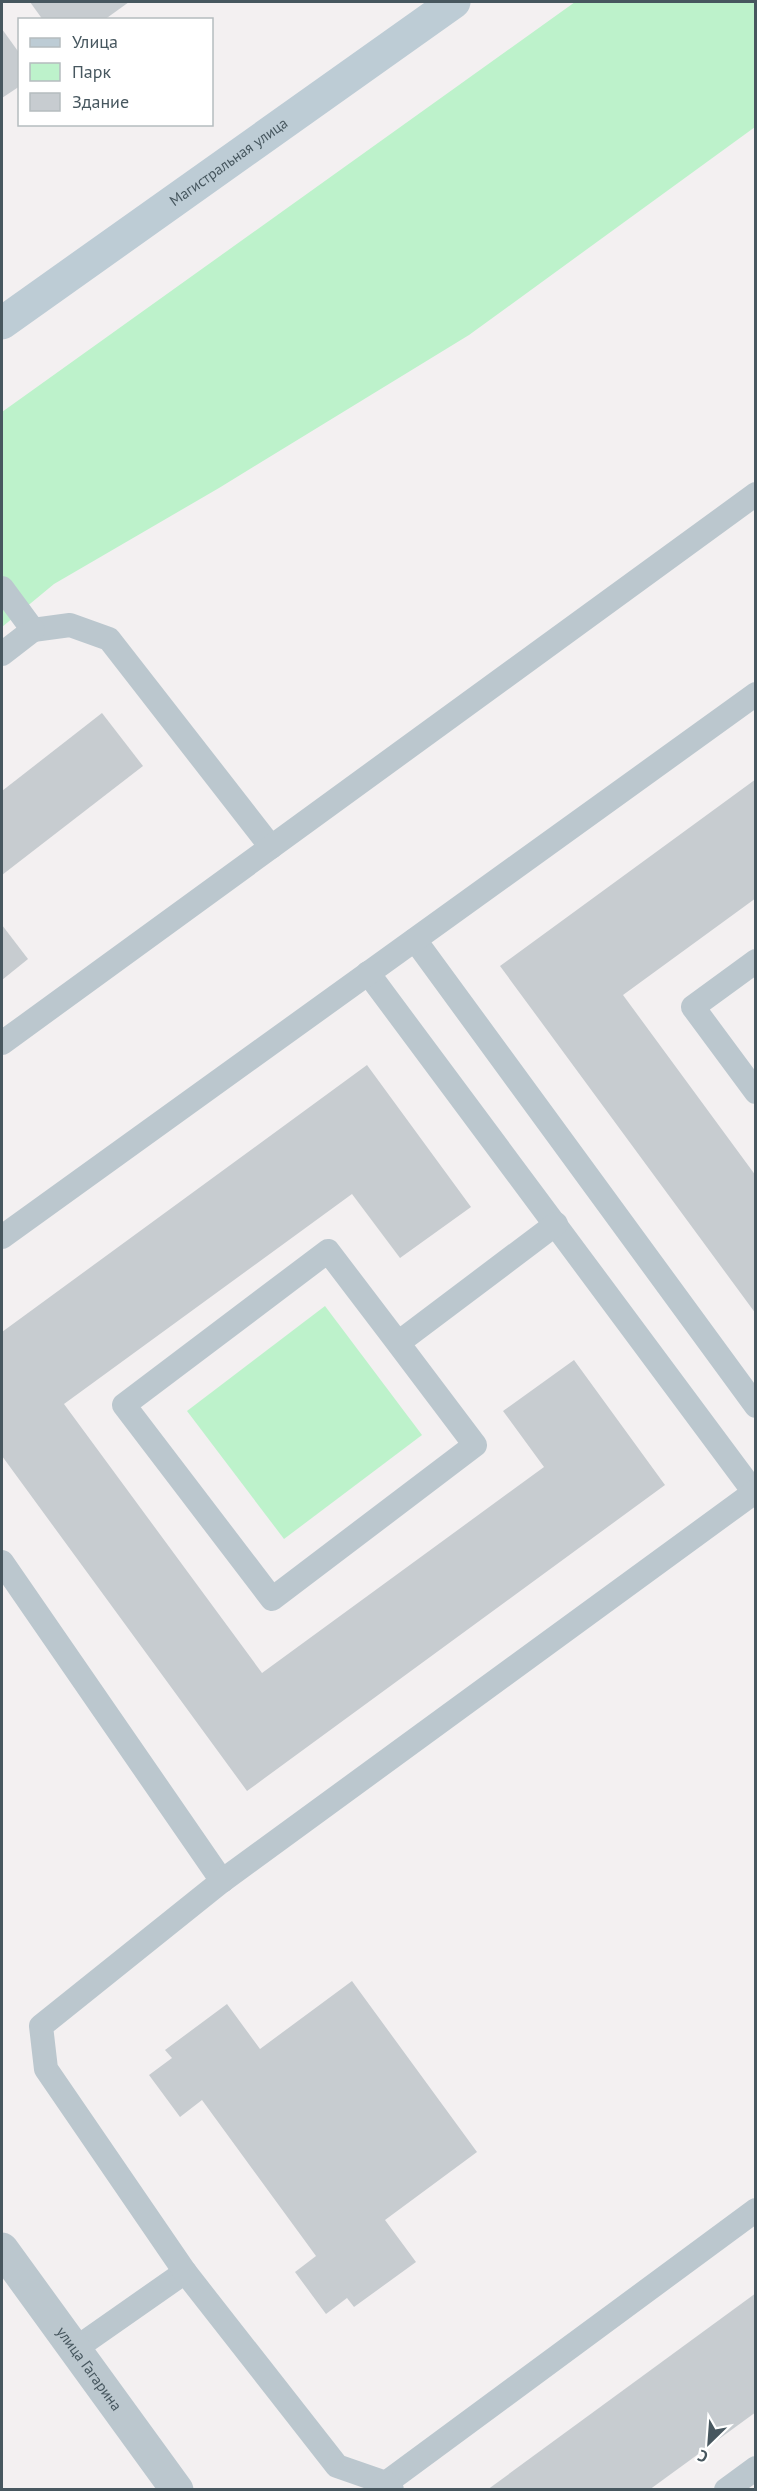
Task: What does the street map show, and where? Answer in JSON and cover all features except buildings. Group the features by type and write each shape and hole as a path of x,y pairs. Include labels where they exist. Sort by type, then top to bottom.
{"main road":[{"name":"Магистральная улица","path":"2,323 454,2"}],"street":[{"name":"улица Гагарина","path":"2,2249 177,2490"}],"lane":[{"path":"2,1043 756,494"},
{"path":"2,588 33,630"},
{"path":"2,654 33,630 70,625 109,639 272,847"},
{"path":"2,1237 756,694"},
{"path":"416,940 756,1406"},
{"path":"756,961 693,1007 756,1092"},
{"path":"368,973 755,1491 222,1881 41,2026 46,2068 185,2272 337,2466 389,2486 756,2210"},
{"path":"398,1343 556,1224"},
{"path":"328,1251 398,1343 475,1445 272,1599 124,1405 328,1251"},
{"path":"2,1562 222,1881"},
{"path":"75,2349 185,2272"},
{"path":"726,2490 756,2468"}],"green space":[{"path":"575,2 755,2 755,127 469,335 219,488 54,584 2,627 2,412"},
{"path":"325,1306 422,1435 284,1539 187,1411"}]}
